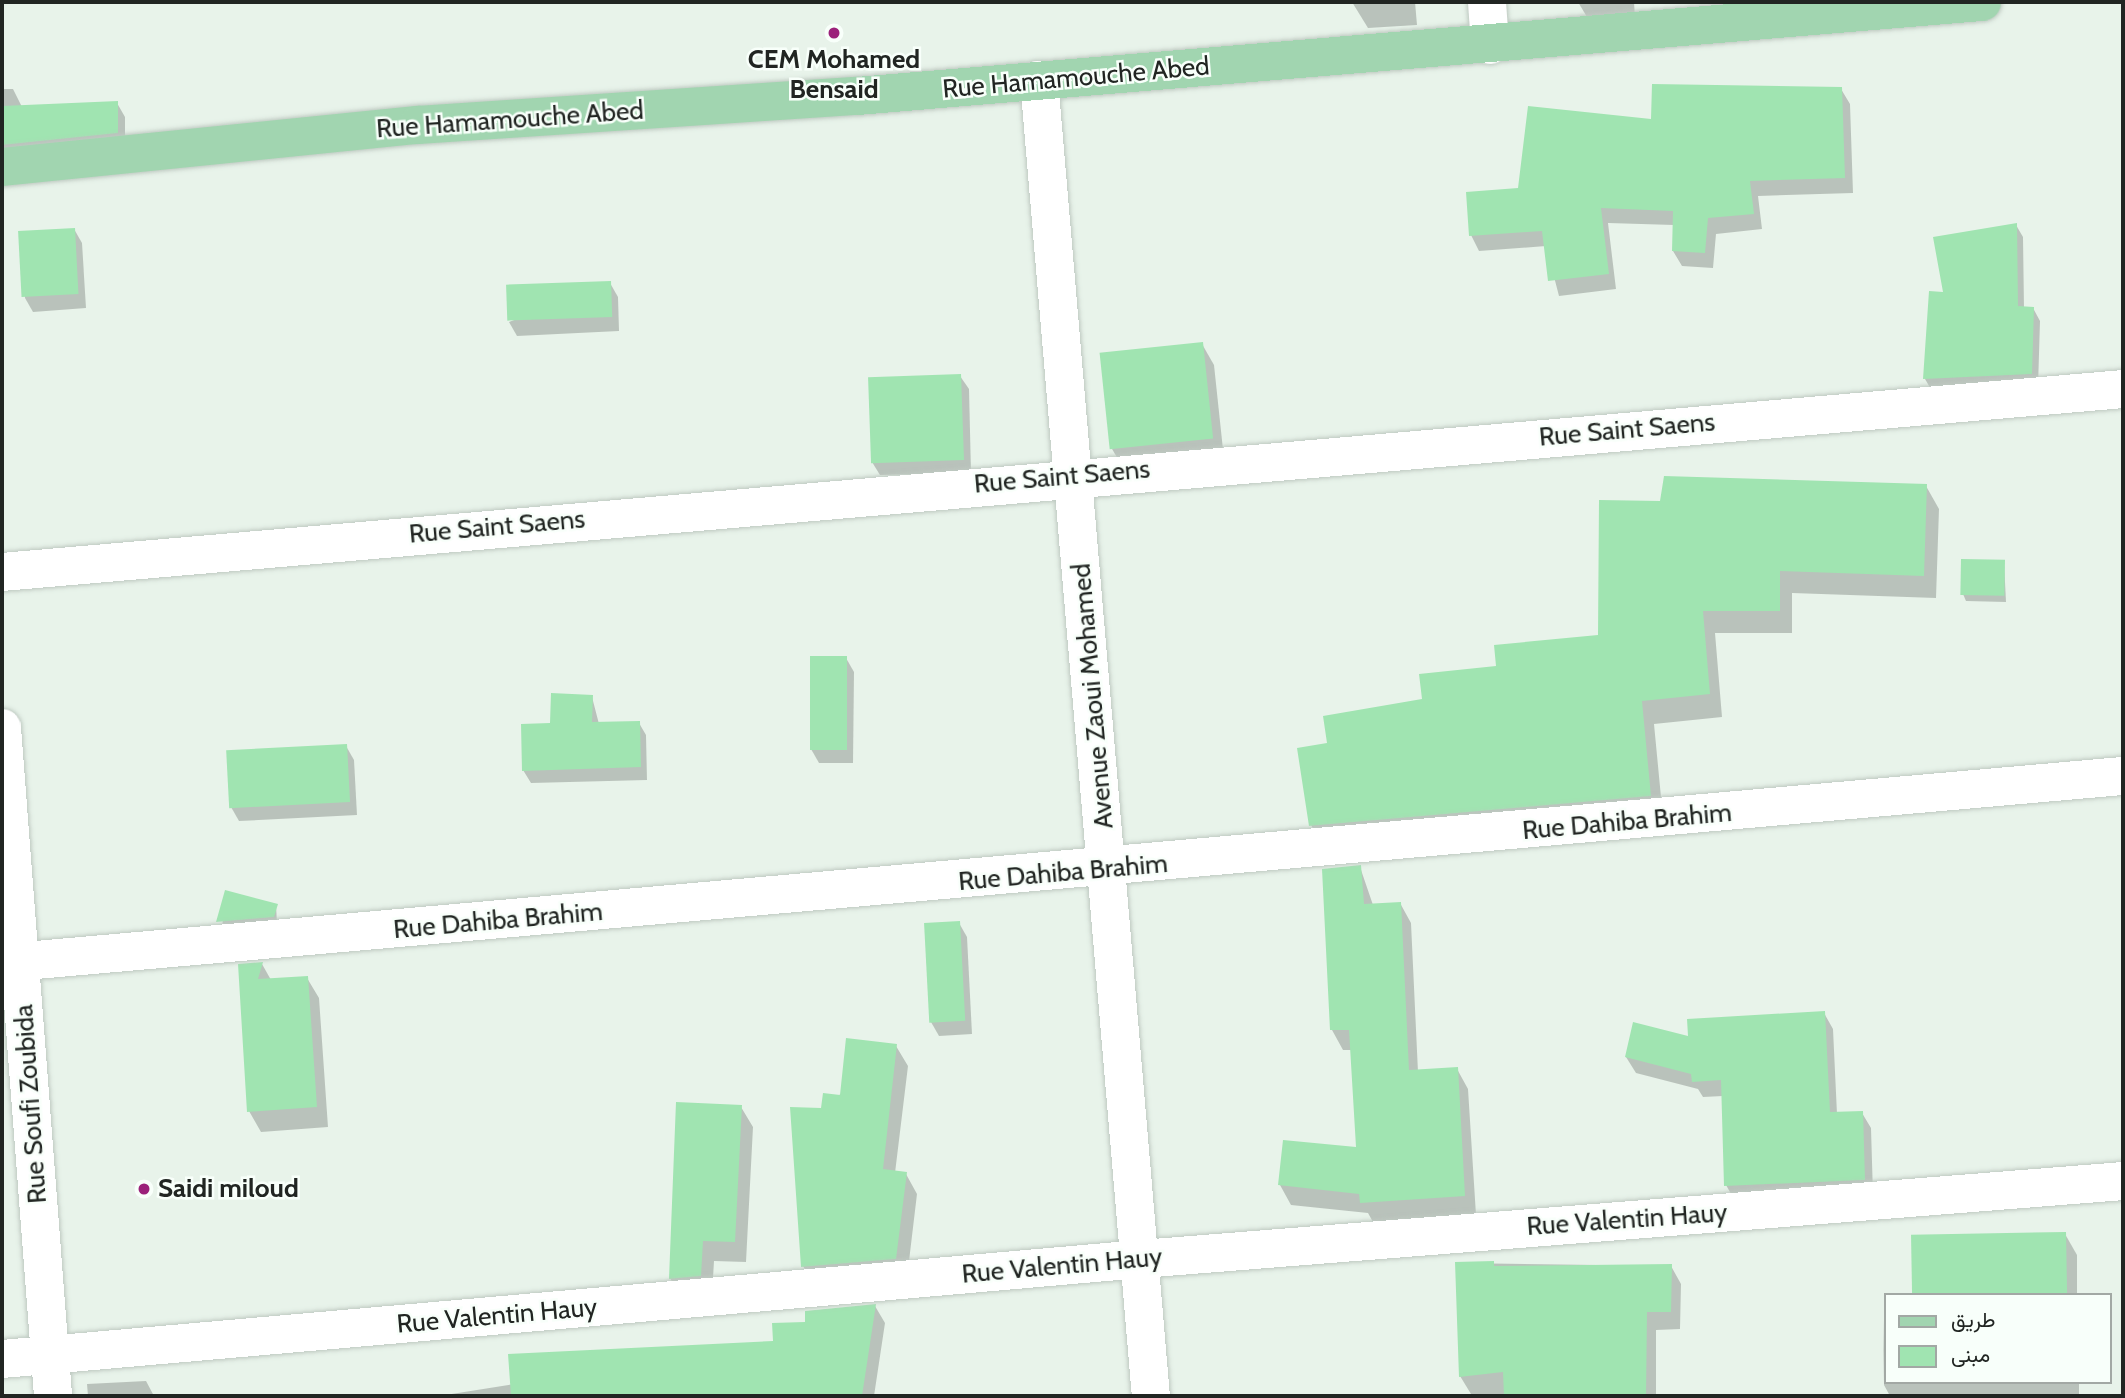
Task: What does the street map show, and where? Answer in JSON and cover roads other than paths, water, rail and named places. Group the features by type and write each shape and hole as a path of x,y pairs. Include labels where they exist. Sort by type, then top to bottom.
{"main road":[{"name":"Rue Hamamouche Abed","path":"2,167 418,125 1490,45 1917,5 1982,2"}],"street":[{"path":"1487,2 1490,45"},
{"name":"Avenue Zaoui Mohamed","path":"1038,80 1151,1396"},
{"name":"Rue Saint Saens","path":"2,572 1074,475 2123,389"},
{"name":"Rue Soufi Zoubida","path":"2,728 11,962 53,1396"},
{"name":"Rue Dahiba Brahim","path":"11,962 1107,869 2123,776"},
{"name":"Rue Valentin Hauy","path":"2,1359 1141,1259 2123,1181"}],"place":[{"name":"CEM Mohamed Bensaid","path":"834,33"},
{"name":"Saidi miloud","path":"144,1189"}]}
